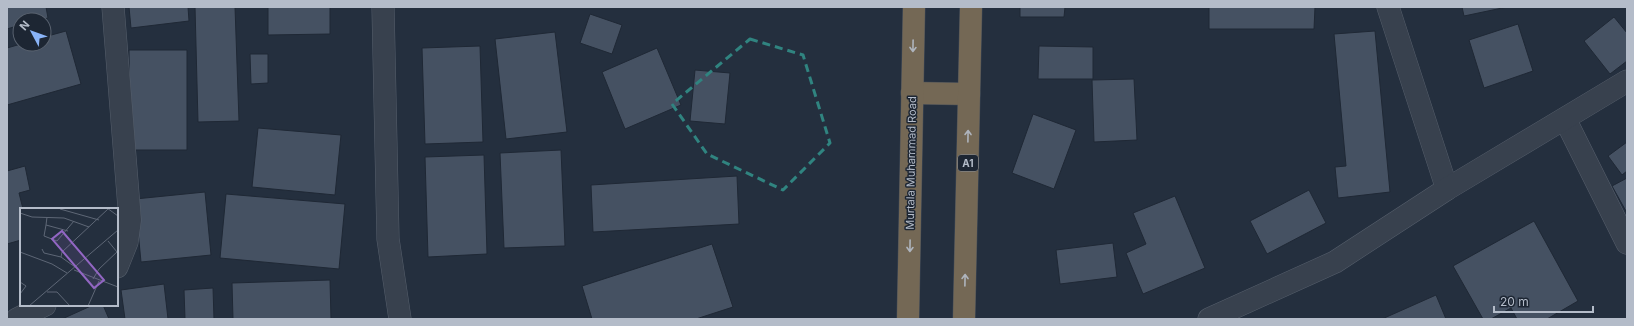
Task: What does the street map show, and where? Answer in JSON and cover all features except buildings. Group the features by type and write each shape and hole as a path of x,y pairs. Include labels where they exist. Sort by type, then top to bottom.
{"highway":[{"name":"Murtala Muhammad Road","path":"908,319 914,7"},
{"name":"A1","path":"964,319 971,7"},
{"path":"912,93 969,94"}],"street":[{"path":"113,7 130,220 127,242 118,265"},
{"path":"383,7 388,239 400,319"},
{"path":"1388,7 1447,189"},
{"path":"1208,319 1335,262 1447,189 1627,81"},
{"path":"1565,119 1627,243"},
{"path":"17,319 43,306"}],"highlighted area":[{"path":"750,39 803,55 830,143 783,190 707,154 672,104"}]}
